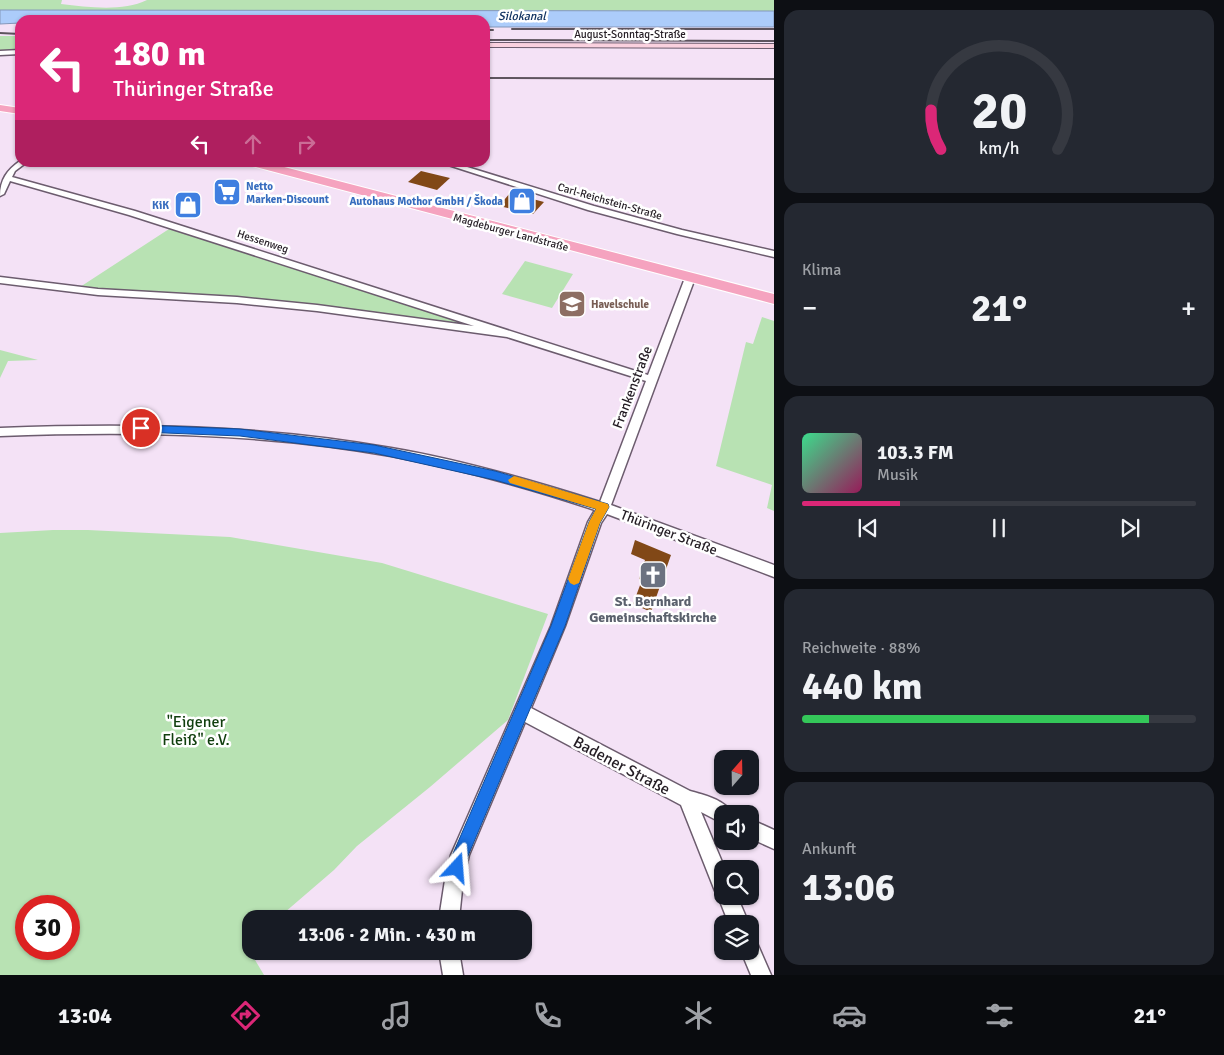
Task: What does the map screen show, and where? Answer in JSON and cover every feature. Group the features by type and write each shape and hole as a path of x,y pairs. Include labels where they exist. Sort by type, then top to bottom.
{"main road":[{"path":"0,103 15,105"},
{"path":"0,108 15,110"},
{"name":"Magdeburger Landstraße","path":"268,167 774,299"},
{"name":"Magdeburger Landstraße","path":"291,167 774,292"}],"street":[{"name":"August-Sonntag-Straße","path":"490,45 774,46"},
{"path":"0,53 15,52"},
{"path":"0,194 8,178 16,167"},
{"name":"Carl-Reichstein-Straße","path":"470,167 591,208 680,232 774,254"},
{"name":"Hessenweg","path":"8,178 132,213 651,379"},
{"name":"Frankenstraße","path":"450,910 454,880 460,856 523,712 558,626 595,522 604,507 690,278"},
{"name":"Hessenweg","path":"0,280 98,292 299,306 508,334"},
{"name":"Thüringer Straße","path":"0,432 77,429 173,429 243,433 335,443 428,460 495,475 604,507 774,571"},
{"name":"Badener Straße","path":"523,712 687,800 707,805 714,809"},
{"path":"687,800 714,865"},
{"path":"759,832 774,840"},
{"path":"450,960 453,975"},
{"path":"754,960 760,975"}],"green space":[{"path":"0,0 62,0 61,4 105,8 127,6 147,0 774,0 774,11 0,10"},
{"path":"0,36 15,36 15,50 0,50"},
{"path":"169,229 463,321 461,326 397,316 80,287"},
{"path":"525,261 573,274 552,308 502,294"},
{"path":"762,317 774,321 774,511 767,508 772,485 716,466 746,342 753,344"},
{"path":"0,350 38,360 8,361 0,378"},
{"name":"\"Eigener Fleiß\" e.V.","path":"88,530 230,537 382,563 548,614 508,720 357,846 334,870 287,910 242,910 242,960 255,960 264,975 0,975 0,533"}],"water":[{"name":"Silokanal","path":"0,10 774,11 774,27 490,27 490,15 15,15 15,23 0,24"}],"building":[{"path":"421,171 450,178 437,190 408,182"},
{"name":"Autohaus Mothor GmbH / Škoda","path":"510,193 544,202 533,214 499,206"},
{"name":"St. Bernhard Gemeinschaftskirche","path":"635,540 671,555 651,612 633,604 642,580 639,579 645,560 631,554"}],"railway":[{"path":"512,29 774,29"},
{"path":"0,33 15,34"},
{"path":"490,40 774,41"},
{"path":"490,78 774,79"}],"slow traffic":[{"path":"514,480 604,507 595,522 574,579"}],"place":[{"name":"Netto Marken-Discount","path":"227,192"},
{"name":"Autohaus Mothor GmbH / Škoda","path":"522,201"},
{"name":"KiK","path":"188,205"},
{"name":"Havelschule","path":"572,304"},
{"name":"St. Bernhard Gemeinschaftskirche","path":"653,575"}],"route":[{"path":"141,428 271,435 374,449 495,475 604,507 595,522 558,626 523,712 460,856 457,868"}]}
